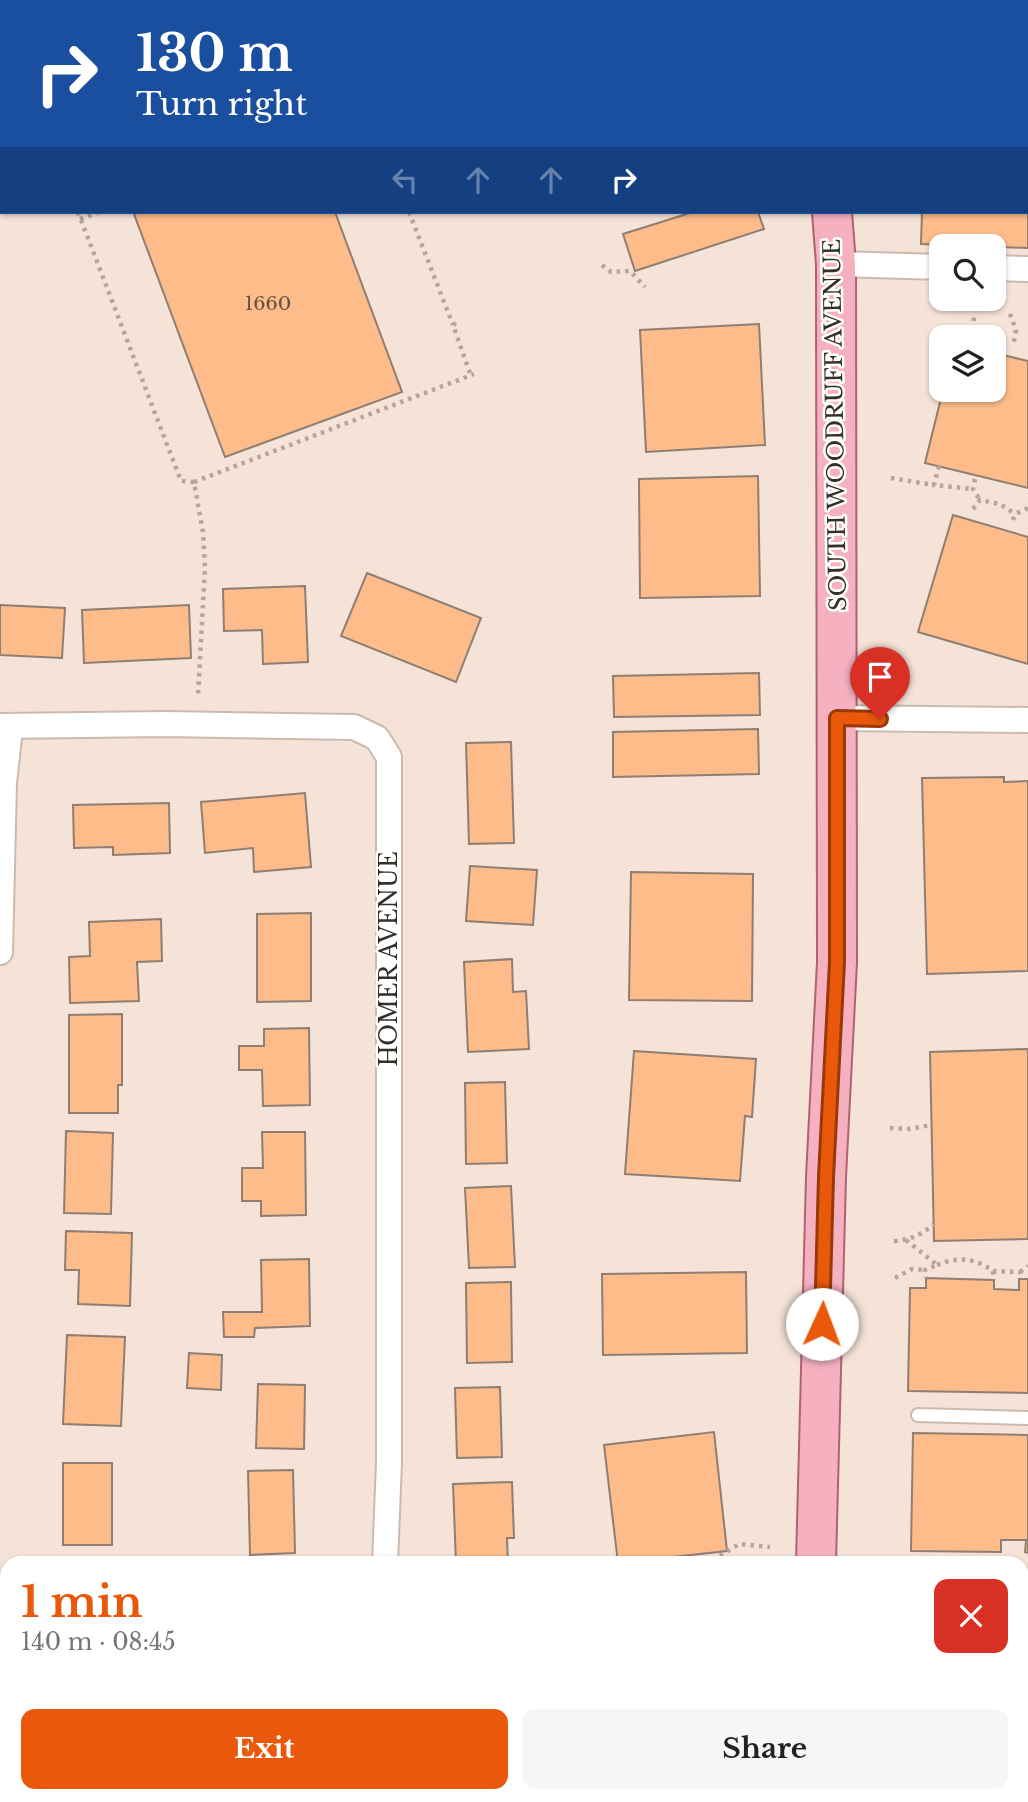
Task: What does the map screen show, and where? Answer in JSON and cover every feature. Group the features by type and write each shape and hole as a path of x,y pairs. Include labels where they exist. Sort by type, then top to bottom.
{"main road":[{"name":"SOUTH WOODRUFF AVENUE","path":"816,1556 826,1177 837,962 836,264 832,214"}],"street":[{"path":"836,264 929,267"},
{"path":"1006,268 1028,269"},
{"path":"837,718 1028,720"},
{"path":"0,952 5,727"},
{"name":"HOMER AVENUE","path":"5,727 354,727 377,738 389,757 389,1448 385,1556"}],"lane":[{"path":"918,1415 1028,1418"}],"path":[{"path":"79,214 181,481 194,482 473,375 410,214"},
{"path":"80,219 94,214"},
{"path":"602,265 611,272 630,271 645,287"},
{"path":"974,313 974,325"},
{"path":"1010,314 1016,330 1013,346"},
{"path":"934,485 939,466"},
{"path":"891,478 973,489"},
{"path":"975,479 973,489 980,500 1000,505 1015,514"},
{"path":"194,482 204,533 205,567 196,725"},
{"path":"973,509 980,500"},
{"path":"1013,520 1015,514 1028,508"},
{"path":"890,1128 910,1129 931,1125"},
{"path":"894,1241 906,1240 925,1232 934,1224"},
{"path":"906,1240 937,1265"},
{"path":"895,1278 912,1269 925,1270 957,1259 972,1259 993,1271 1020,1272 1028,1266"},
{"path":"925,1270 926,1279"},
{"path":"993,1271 994,1280"},
{"path":"1020,1272 1023,1279"},
{"path":"720,1556 739,1544 770,1547"}],"building":[{"path":"134,214 336,214 402,392 225,457"},
{"path":"687,214 759,214 764,229 635,271 623,234"},
{"path":"922,214 1028,214 1028,248 1006,247 1006,234 929,234 929,244 921,244"},
{"path":"759,324 765,445 646,452 640,330"},
{"path":"1006,356 1028,361 1028,488 925,463 940,402 1006,402"},
{"path":"758,476 760,596 640,598 639,479"},
{"path":"953,515 1028,537 1028,664 918,632"},
{"path":"367,573 481,618 456,682 341,636"},
{"path":"305,586 308,662 263,664 262,630 224,631 223,589"},
{"path":"0,605 65,608 62,658 0,655"},
{"path":"189,605 191,658 84,663 82,610"},
{"path":"759,673 760,715 614,717 613,676"},
{"path":"758,729 759,774 613,777 613,732"},
{"path":"511,742 514,843 469,844 466,743"},
{"path":"1004,777 1004,782 1028,781 1028,971 927,974 922,778"},
{"path":"305,793 311,867 254,872 253,848 205,853 201,802"},
{"path":"169,803 170,853 113,855 113,847 74,848 73,805"},
{"path":"470,866 537,870 533,925 466,921"},
{"path":"631,872 753,874 752,1001 629,1000"},
{"path":"311,913 311,1001 257,1002 257,914"},
{"path":"161,919 162,961 137,962 139,1001 70,1003 69,957 90,956 89,922"},
{"path":"512,959 513,992 526,991 529,1049 468,1052 464,962"},
{"path":"122,1014 122,1085 118,1085 118,1113 69,1113 69,1015"},
{"path":"309,1028 310,1105 263,1106 262,1070 239,1070 239,1046 264,1046 264,1029"},
{"path":"1028,1049 1028,1239 934,1241 930,1052"},
{"path":"634,1051 756,1059 752,1117 745,1116 740,1181 625,1174"},
{"path":"505,1082 507,1163 466,1164 465,1083"},
{"path":"66,1131 113,1133 111,1214 64,1213"},
{"path":"262,1132 305,1132 306,1215 261,1216 261,1201 242,1201 242,1168 263,1168"},
{"path":"511,1186 515,1267 469,1268 465,1188"},
{"path":"66,1231 132,1233 130,1306 78,1304 79,1270 65,1270"},
{"path":"309,1259 310,1326 255,1328 254,1337 224,1337 223,1312 262,1312 261,1260"},
{"path":"746,1272 747,1353 603,1355 602,1274"},
{"path":"926,1278 994,1280 994,1289 1019,1290 1019,1279 1028,1279 1028,1393 908,1391 910,1288 926,1288"},
{"path":"511,1282 512,1362 467,1363 466,1283"},
{"path":"67,1335 125,1337 121,1426 63,1424"},
{"path":"189,1353 222,1355 221,1390 187,1388"},
{"path":"258,1384 305,1385 304,1449 256,1448"},
{"path":"500,1387 502,1457 457,1458 455,1388"},
{"path":"714,1432 727,1551 682,1556 617,1556 604,1445"},
{"path":"913,1433 1028,1435 1028,1553 1025,1552 1026,1540 1001,1540 1001,1552 911,1551"},
{"path":"63,1463 112,1463 112,1545 63,1545"},
{"path":"293,1470 295,1553 250,1555 248,1471"},
{"path":"512,1482 514,1538 507,1538 508,1556 456,1556 453,1484"}],"route":[{"path":"822,1324 837,962 837,718 880,719"}]}
